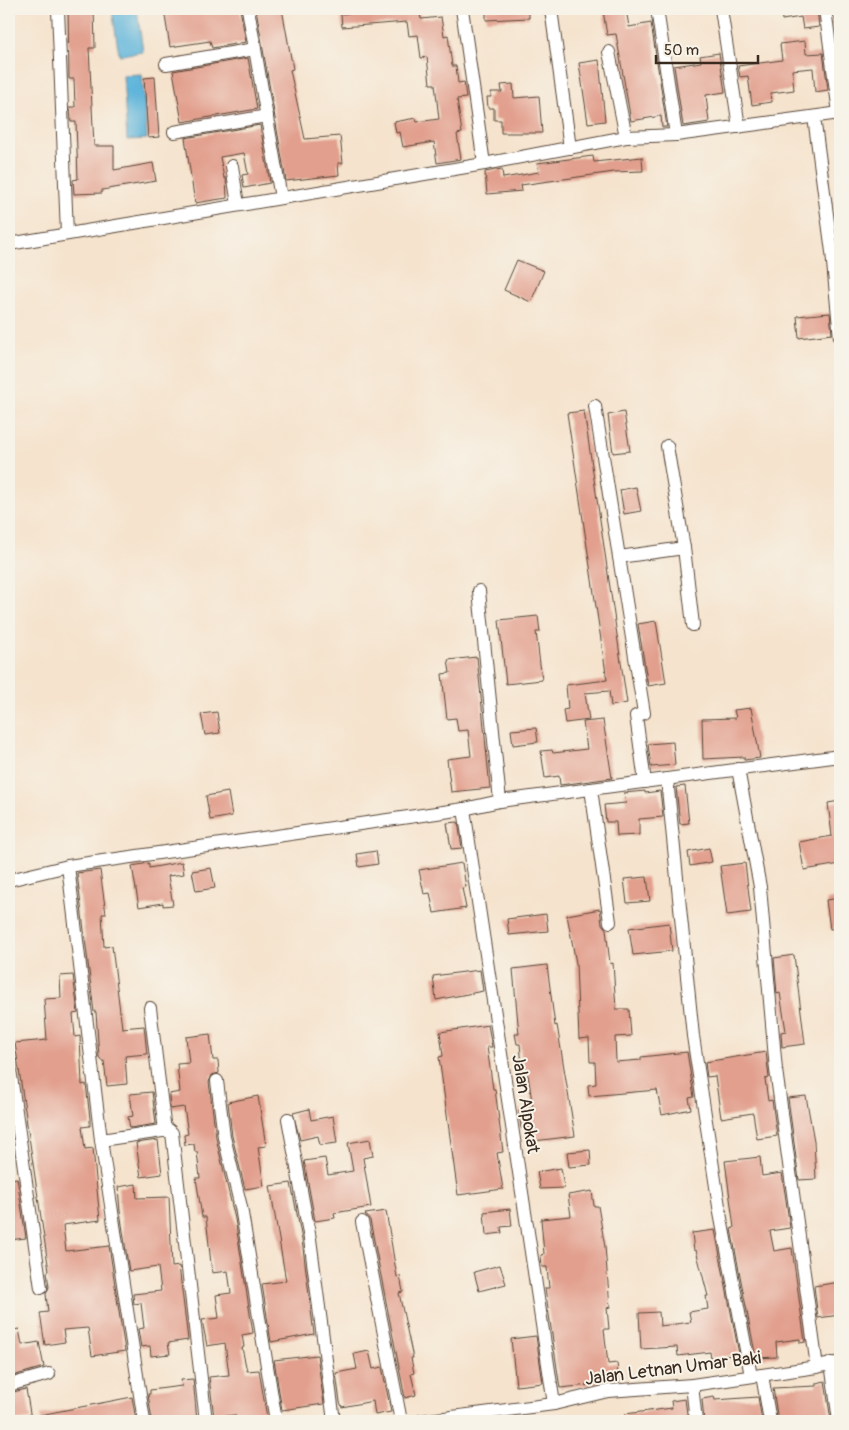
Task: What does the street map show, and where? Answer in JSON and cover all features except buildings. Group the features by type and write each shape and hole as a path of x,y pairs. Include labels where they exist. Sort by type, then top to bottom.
{"street":[{"path":"58,9 67,234"},
{"path":"248,9 281,198"},
{"path":"462,9 484,164"},
{"path":"551,9 570,148"},
{"path":"657,9 676,135"},
{"path":"721,9 739,127"},
{"path":"9,244 484,164 626,137 676,135 840,113 825,9"},
{"path":"166,64 255,49"},
{"path":"609,52 626,137"},
{"path":"174,132 267,116"},
{"path":"814,117 832,252 840,338"},
{"path":"232,166 238,205"},
{"path":"596,406 644,713 636,716 645,782"},
{"path":"667,446 684,548 693,625"},
{"path":"619,557 684,548"},
{"path":"479,591 500,801"},
{"path":"9,880 68,866 464,809 500,801 840,756"},
{"path":"738,769 760,888 776,1070 817,1367"},
{"path":"667,779 693,1036 720,1213 757,1376 770,1421"},
{"path":"591,789 610,922"},
{"name":"Jalan Alpokat","path":"464,809 554,1404"},
{"path":"68,866 101,1140 144,1421"},
{"path":"150,1008 165,1131"},
{"path":"9,1062 41,1288"},
{"path":"217,1081 224,1137 241,1208 276,1421"},
{"path":"288,1119 310,1239 334,1421"},
{"path":"101,1140 165,1131 172,1133 206,1421"},
{"path":"362,1222 401,1421"},
{"path":"836,1362 839,1421"},
{"name":"Jalan Letnan Umar Baki","path":"421,1421 463,1418 554,1404 608,1391 692,1385 817,1367 836,1362"},
{"path":"9,1385 49,1374"},
{"path":"692,1385 696,1421"}],"water":[{"path":"112,9 137,9 143,52 119,55"},
{"path":"142,74 147,139 127,140 123,75"}]}
